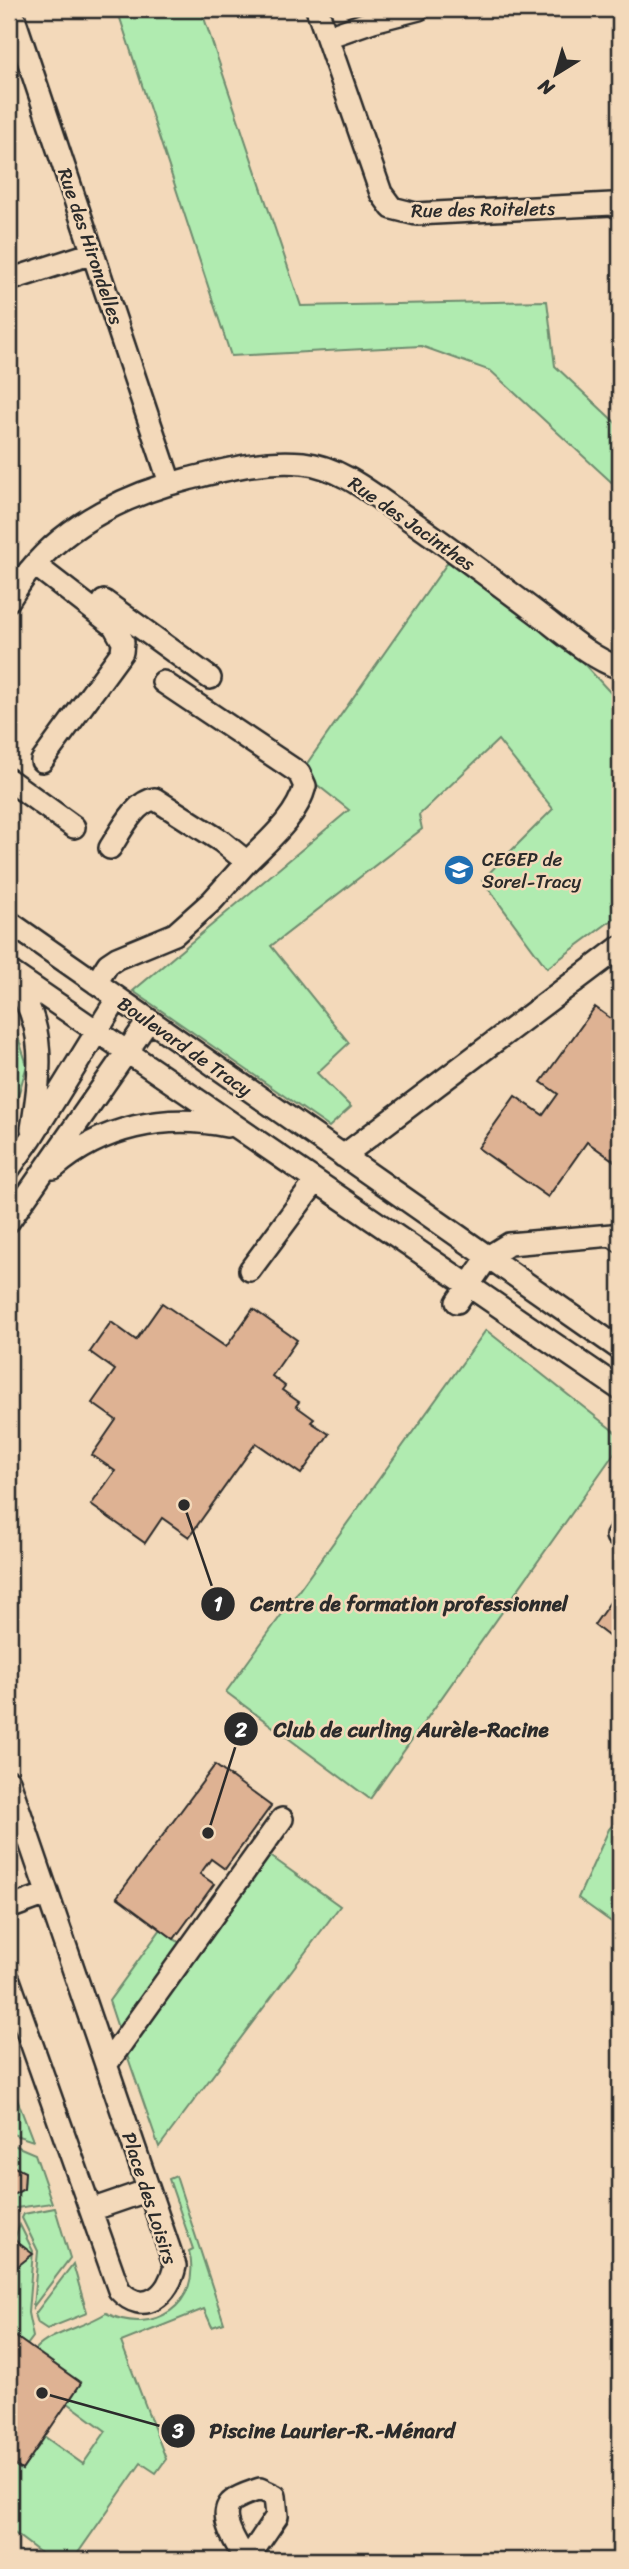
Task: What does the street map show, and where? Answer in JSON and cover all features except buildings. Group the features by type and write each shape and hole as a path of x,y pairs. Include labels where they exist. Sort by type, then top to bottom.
{"street":[{"name":"Rue des Hirondelles","path":"11,9 18,58 93,253 170,484"},
{"name":"Rue des Roitelets","path":"317,9 381,193 392,208 416,214 612,204 620,208"},
{"path":"327,37 419,9"},
{"path":"9,280 93,253"},
{"name":"Rue des Jacinthes","path":"9,600 61,538 123,502 170,484 239,467 275,462 304,463 337,472 365,489 439,539 580,646 620,668"},
{"path":"39,561 210,678"},
{"path":"39,561 114,626 123,642 122,652 42,761"},
{"path":"96,983 108,964 175,934 212,901 293,813 302,799 305,786 299,773 163,682"},
{"path":"9,780 74,827"},
{"path":"110,848 140,805 148,799 155,799 221,841 247,862"},
{"name":"Boulevard de Tracy","path":"9,922 620,1349"},
{"path":"343,1156 620,947"},
{"name":"Boulevard de Tracy","path":"9,971 359,1211 462,1294 620,1389"},
{"path":"9,979 30,1010 37,1040 38,1079 31,1138"},
{"path":"9,1169 117,999"},
{"path":"9,1222 149,1020"},
{"path":"36,1183 84,1145 128,1127 196,1121 236,1128"},
{"path":"359,1211 361,1170"},
{"path":"250,1270 316,1181"},
{"path":"462,1294 488,1257 509,1244 612,1235 620,1241"},
{"name":"Place des Loisirs","path":"9,1781 175,2266 172,2280 156,2299 137,2302 127,2298 119,2290 9,1980"},
{"path":"106,2065 282,1819"},
{"path":"9,1908 47,1894"},
{"path":"91,2210 149,2190"}],"green space":[{"path":"117,9 201,9 301,306 547,301 555,366 620,427 620,490 491,371 421,346 231,356"},
{"path":"448,562 573,652 620,703 620,914 547,968 482,880 553,809 498,740 419,815 422,829 271,946 349,1043 317,1073 351,1107 329,1127 133,991 349,810 301,772"},
{"path":"9,1009 27,1065 9,1127"},
{"path":"486,1330 620,1436 620,1445 370,1799 226,1692"},
{"path":"620,1817 620,1928 578,1898 609,1829"},
{"path":"269,1855 340,1906 159,2147 126,2052"},
{"path":"161,1929 181,1944 119,2031 109,2001"},
{"path":"17,2099 33,2141 9,2133 9,2107"},
{"path":"9,2143 35,2154 52,2203 9,2209 9,2197 24,2189 25,2172 12,2166"},
{"path":"176,2176 224,2323 212,2327 204,2309 121,2342 166,2459 156,2473 141,2463 73,2560 50,2560 9,2529 9,2461 22,2470 45,2437 83,2464 106,2431 68,2403 81,2383 35,2350 49,2339 106,2313 141,2321 157,2318 170,2311 181,2300 189,2286 189,2251 193,2249 169,2179"},
{"path":"55,2208 70,2258 33,2307 38,2251 22,2218 24,2214"},
{"path":"20,2225 33,2251 28,2313 33,2337 27,2345 9,2332 9,2273 32,2254 14,2239"},
{"path":"73,2264 87,2313 47,2329 38,2323 35,2314"}],"place":[{"name":"CEGEP de Sorel-Tracy","path":"459,870"},
{"name":"Centre de formation professionnel","path":"184,1505"},
{"name":"Club de curling Aurèle-Racine","path":"208,1833"},
{"name":"Piscine Laurier-R.-Ménard","path":"42,2393"}]}
